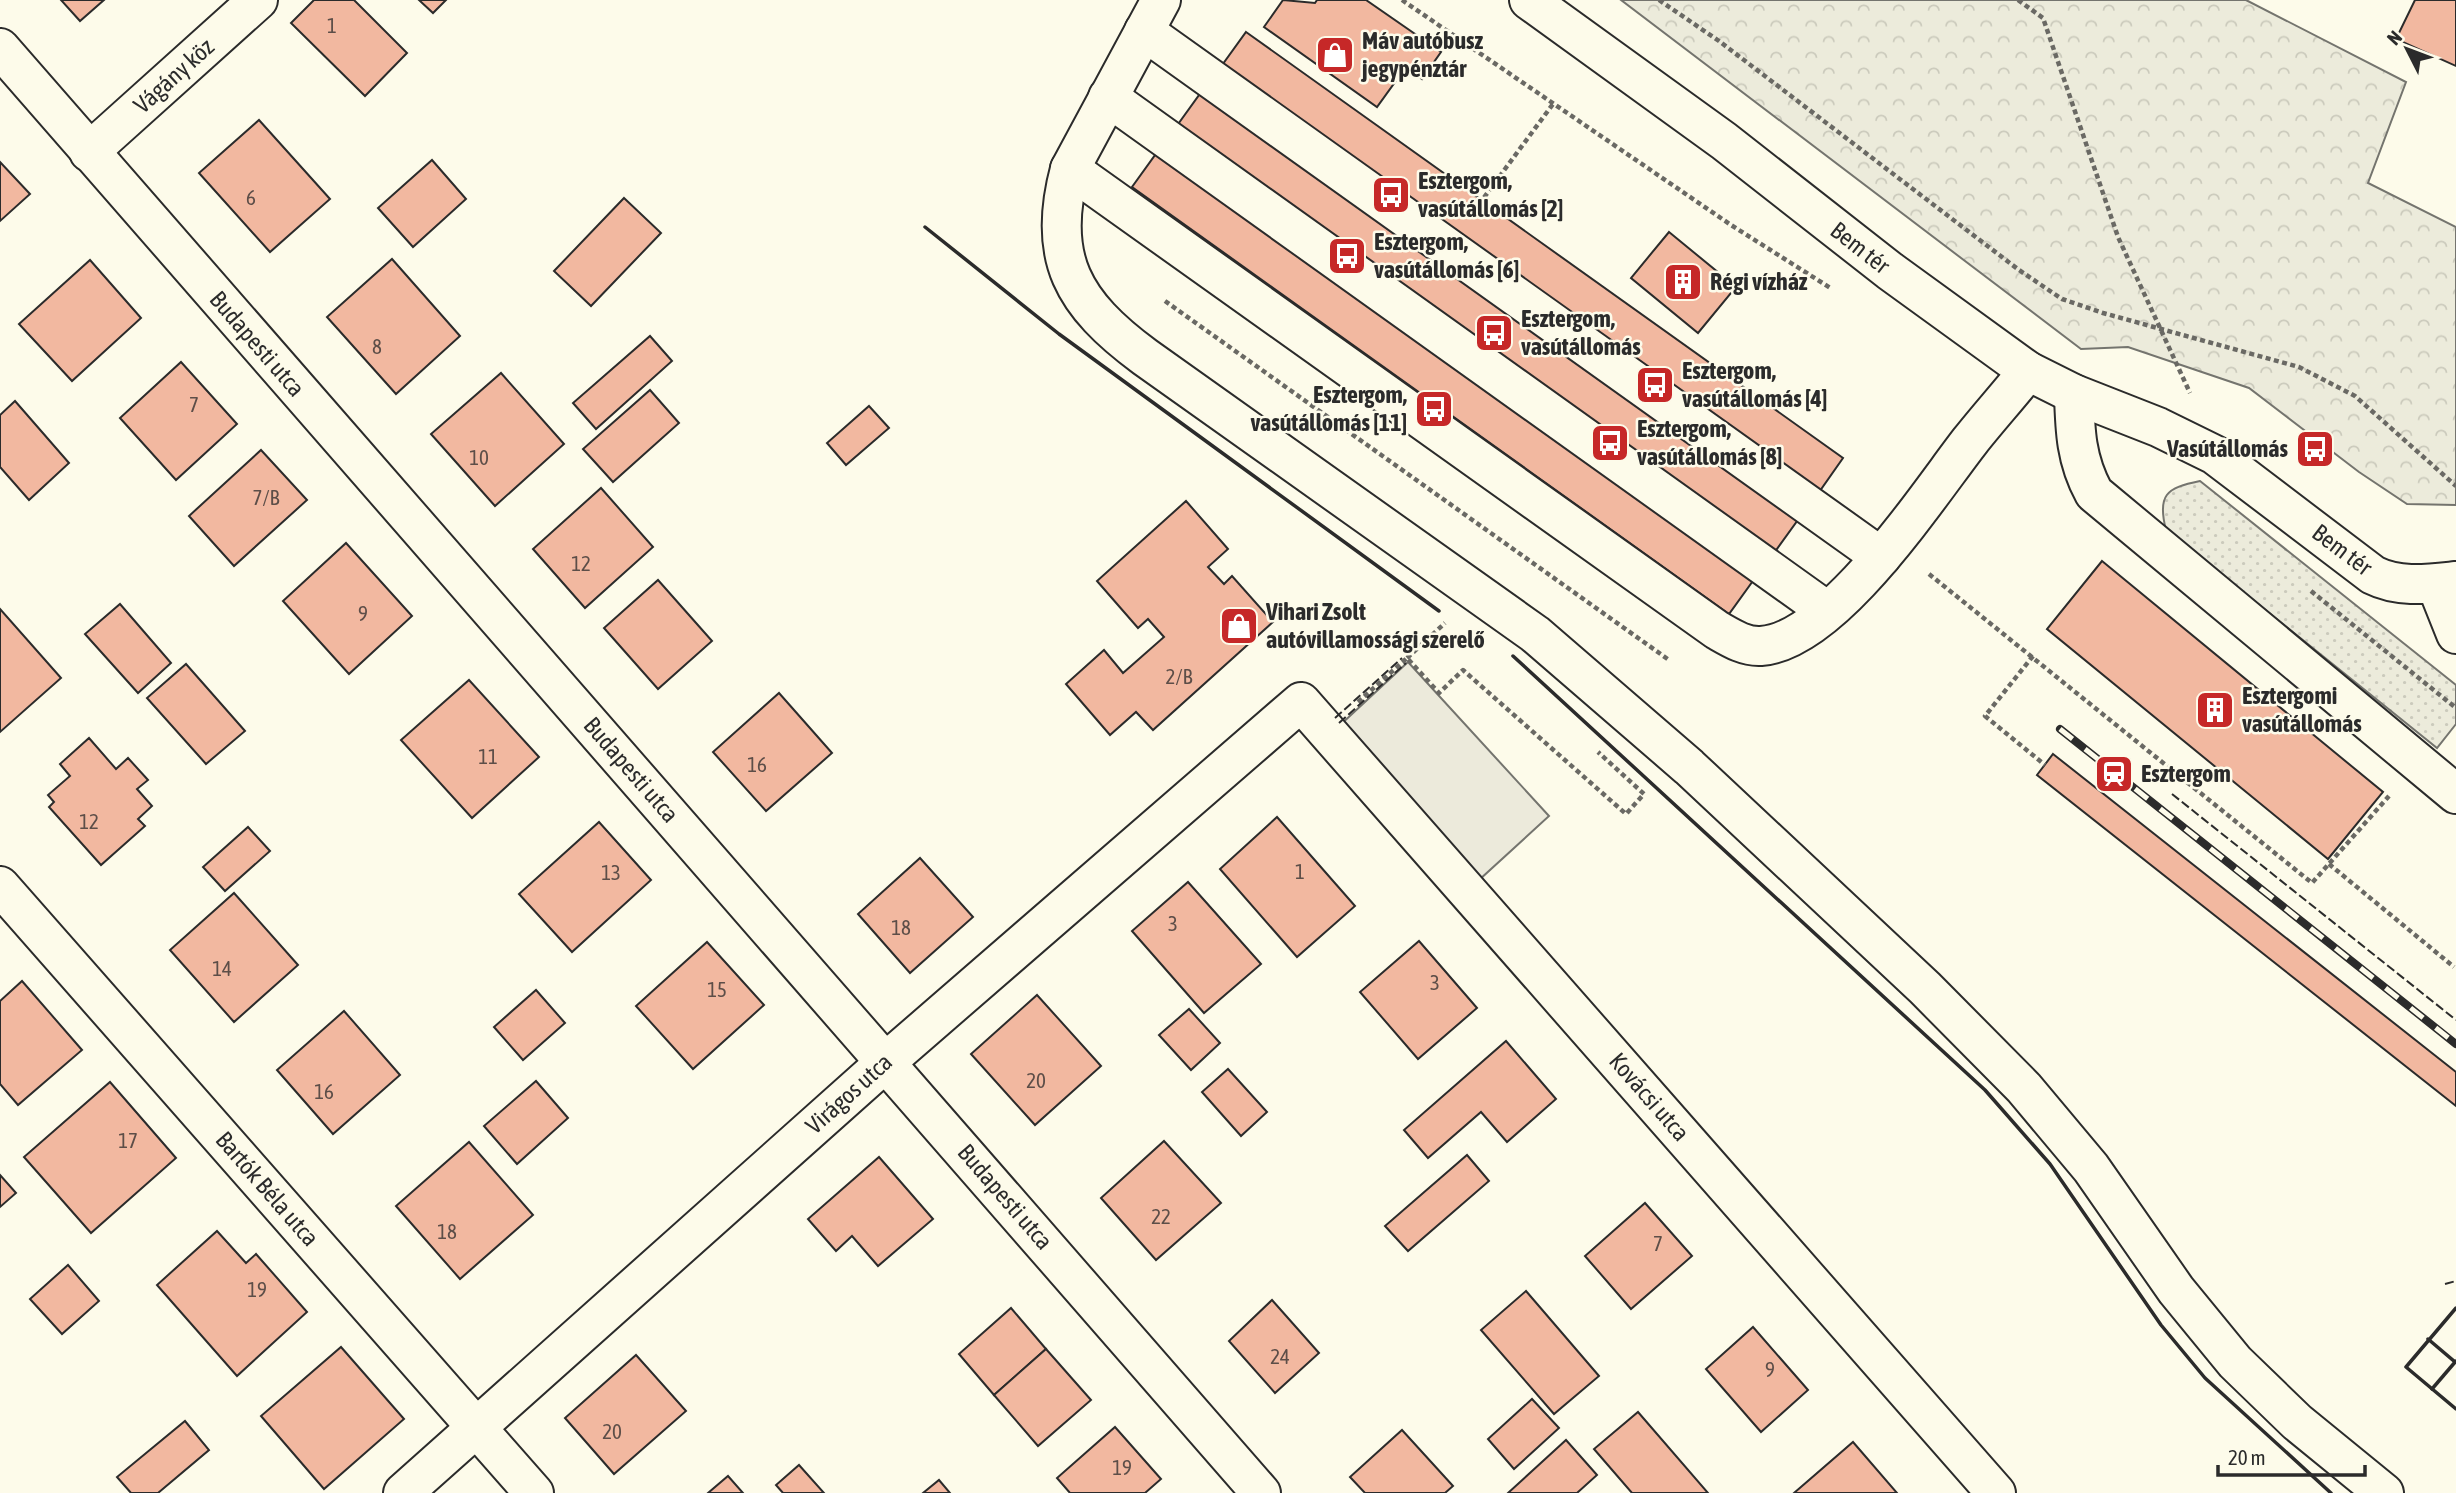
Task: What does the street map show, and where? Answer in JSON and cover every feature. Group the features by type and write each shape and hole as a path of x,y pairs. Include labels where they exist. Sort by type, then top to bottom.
{"street":[{"name":"Vágány köz","path":"89,152 258,0"},
{"name":"Bem tér","path":"1529,0 1724,141 1890,271 2028,371 2074,394 2158,427 2215,455 2373,575 2401,584 2446,582 2456,634"},
{"path":"1881,557 1153,16 1070,169 1059,218 1060,244 1068,270 1097,316 1145,357 1535,634 1680,760 1988,1050 2053,1121 2091,1168 2176,1290 2235,1362 2297,1422 2384,1493"},
{"name":"Budapesti utca","path":"0,48 887,1061 1261,1493"},
{"path":"1108,97 1828,611"},
{"path":"1070,169 1717,630 1738,642 1761,646 1795,634 1828,611 1881,557 2028,371"},
{"path":"2074,394 2075,445 2082,472 2094,493 2456,794"},
{"name":"Virágos utca","path":"403,1493 887,1061 1301,702"},
{"name":"Kovácsi utca","path":"1301,702 1996,1493"},
{"name":"Bartók Béla utca","path":"0,886 534,1493"}],"path":[{"path":"1402,0 1778,257 1832,289"},
{"path":"1659,0 1719,41 2019,270 2062,299 2299,368 2355,397 2456,486"},
{"path":"2018,0 2043,18 2118,237 2162,330 2215,455"},
{"path":"1469,218 1553,104"},
{"path":"1165,301 1669,660"},
{"path":"1928,574 2312,883 2396,789"},
{"path":"2311,591 2456,708"},
{"path":"1326,731 1449,619 1454,624"},
{"path":"2033,656 1985,716 2045,765"},
{"path":"1407,658 1439,693 1463,670 1626,814 1644,794 1593,748"},
{"path":"2329,864 2454,967"}],"green space":[{"path":"1621,0 2246,0 2406,82 2368,183 2456,227 2456,505 2407,504 2359,472 2249,388 2128,347 2081,349"},
{"path":"2200,481 2456,685 2456,724 2437,748 2166,530 2163,509 2167,495 2179,487"}],"shaded area":[{"path":"1408,662 1549,816 1479,880 1338,727"}],"building":[{"path":"61,0 104,0 80,21"},
{"path":"314,0 354,0 407,53 365,96 291,23"},
{"path":"419,0 446,0 433,13"},
{"path":"1283,0 1315,3 1317,0 1366,0 1441,52 1422,79 1406,67 1377,107 1264,27"},
{"path":"2415,0 2456,0 2456,66 2396,39"},
{"path":"1246,32 1843,458 1817,495 1220,68"},
{"path":"1202,91 1800,517 1774,553 1176,127"},
{"path":"259,120 330,199 270,252 199,173"},
{"path":"1158,151 1755,578 1729,614 1132,187"},
{"path":"432,160 466,199 413,247 378,208"},
{"path":"0,162 30,194 0,221"},
{"path":"624,198 661,233 591,306 554,271"},
{"name":"Régi vízház","path":"1669,232 1736,287 1698,333 1631,278"},
{"path":"392,259 460,336 396,394 327,317"},
{"path":"90,260 141,318 72,381 19,324"},
{"path":"650,336 672,361 596,429 573,403"},
{"path":"181,362 237,424 176,480 120,418"},
{"path":"501,373 564,444 495,506 431,434"},
{"path":"650,390 679,423 613,482 583,449"},
{"path":"15,401 69,463 29,500 0,467 0,415"},
{"path":"869,406 889,428 846,465 827,443"},
{"path":"261,450 307,500 234,566 189,516"},
{"path":"601,488 653,547 585,608 533,549"},
{"path":"1186,501 1228,549 1208,567 1224,584 1232,576 1273,622 1153,730 1136,712 1110,735 1066,684 1104,650 1123,673 1164,637 1148,619 1138,628 1097,581"},
{"path":"346,543 412,616 349,674 283,601"},
{"name":"Esztergomi vasútállomás","path":"2102,561 2383,792 2328,859 2047,629"},
{"path":"658,580 712,641 658,689 604,628"},
{"path":"120,604 171,663 138,693 85,634"},
{"path":"0,609 61,678 0,732"},
{"path":"186,664 245,731 206,764 147,698"},
{"path":"469,680 539,757 472,818 401,740"},
{"path":"779,693 832,753 766,811 713,752"},
{"path":"89,738 116,769 128,758 148,780 137,789 152,806 138,819 145,826 101,865 49,807 54,802 48,795 70,776 60,764"},
{"path":"2053,754 2456,1072 2456,1106 2037,775"},
{"path":"1277,817 1355,906 1297,957 1220,869"},
{"path":"599,822 651,880 572,952 519,894"},
{"path":"248,827 270,851 225,891 203,867"},
{"path":"920,858 973,917 910,973 858,914"},
{"path":"1188,882 1261,964 1204,1013 1132,931"},
{"path":"234,893 298,965 234,1022 170,950"},
{"path":"1419,941 1477,1008 1418,1059 1360,992"},
{"path":"707,942 764,1005 693,1069 636,1006"},
{"path":"22,981 82,1050 18,1105 0,1084 0,1001"},
{"path":"536,990 565,1023 523,1060 494,1027"},
{"path":"1037,995 1101,1066 1035,1125 971,1054"},
{"path":"1189,1009 1220,1043 1191,1070 1159,1035"},
{"path":"344,1011 400,1075 333,1134 277,1070"},
{"path":"1506,1041 1556,1099 1507,1142 1481,1112 1428,1158 1404,1130"},
{"path":"1228,1069 1267,1112 1241,1136 1202,1092"},
{"path":"536,1081 568,1118 517,1164 484,1126"},
{"path":"110,1082 176,1158 91,1233 24,1157"},
{"path":"1164,1141 1221,1203 1156,1260 1101,1198"},
{"path":"469,1142 533,1215 460,1279 396,1206"},
{"path":"1467,1155 1489,1181 1408,1251 1385,1226"},
{"path":"879,1157 933,1219 878,1266 852,1236 836,1251 808,1219"},
{"path":"0,1175 16,1193 0,1207"},
{"path":"1645,1203 1692,1256 1631,1309 1585,1256"},
{"path":"217,1231 246,1263 256,1254 307,1312 237,1376 157,1285"},
{"path":"68,1265 99,1301 62,1334 30,1299"},
{"path":"1526,1291 1599,1376 1554,1414 1481,1330"},
{"path":"1272,1300 1319,1353 1275,1393 1229,1341"},
{"path":"1011,1308 1046,1349 994,1395 959,1354"},
{"path":"1753,1327 1808,1390 1761,1432 1706,1369"},
{"path":"341,1347 404,1419 324,1489 261,1416"},
{"path":"1046,1349 1091,1400 1038,1446 994,1395"},
{"path":"636,1355 686,1411 614,1474 565,1418"},
{"path":"1532,1399 1559,1428 1514,1469 1488,1439"},
{"path":"1638,1412 1708,1493 1632,1493 1594,1449"},
{"path":"185,1421 209,1450 158,1493 131,1493 117,1477"},
{"path":"1115,1427 1161,1479 1145,1493 1070,1493 1057,1478"},
{"path":"1402,1430 1453,1486 1445,1493 1365,1493 1350,1477"},
{"path":"1566,1440 1597,1475 1577,1493 1508,1493"},
{"path":"1853,1442 1897,1493 1794,1493"},
{"path":"799,1465 824,1493 783,1493 776,1485"},
{"path":"728,1476 743,1493 708,1493"},
{"path":"939,1480 950,1493 923,1493"}],"railway":[{"path":"2060,729 2456,1044"}],"fence":[{"path":"1335,718 1402,658"},
{"path":"1339,723 1406,663"},
{"path":"2172,794 2456,1020"},
{"path":"2445,1284 2456,1281"}],"wall":[{"path":"925,227 1059,334 1439,611"},
{"path":"1513,656 1985,1090 2050,1164 2161,1325 2205,1378 2331,1493"},
{"path":"2456,1308 2406,1367 2456,1409"},
{"path":"2428,1339 2455,1362"},
{"path":"2432,1389 2456,1361"}],"place":[{"name":"Máv autóbusz jegypénztár","path":"1335,55"},
{"name":"Esztergom, vasútállomás [2]","path":"1391,195"},
{"name":"Esztergom, vasútállomás [6]","path":"1347,256"},
{"name":"Régi vízház","path":"1683,282"},
{"name":"Esztergom, vasútállomás","path":"1494,333"},
{"name":"Esztergom, vasútállomás [4]","path":"1655,385"},
{"name":"Esztergom, vasútállomás [11]","path":"1434,409"},
{"name":"Esztergom, vasútállomás [8]","path":"1610,443"},
{"name":"Vasútállomás","path":"2315,449"},
{"name":"Vihari Zsolt autóvillamossági szerelő","path":"1239,626"},
{"name":"Esztergomi vasútállomás","path":"2215,710"},
{"name":"Esztergom","path":"2114,774"}]}
